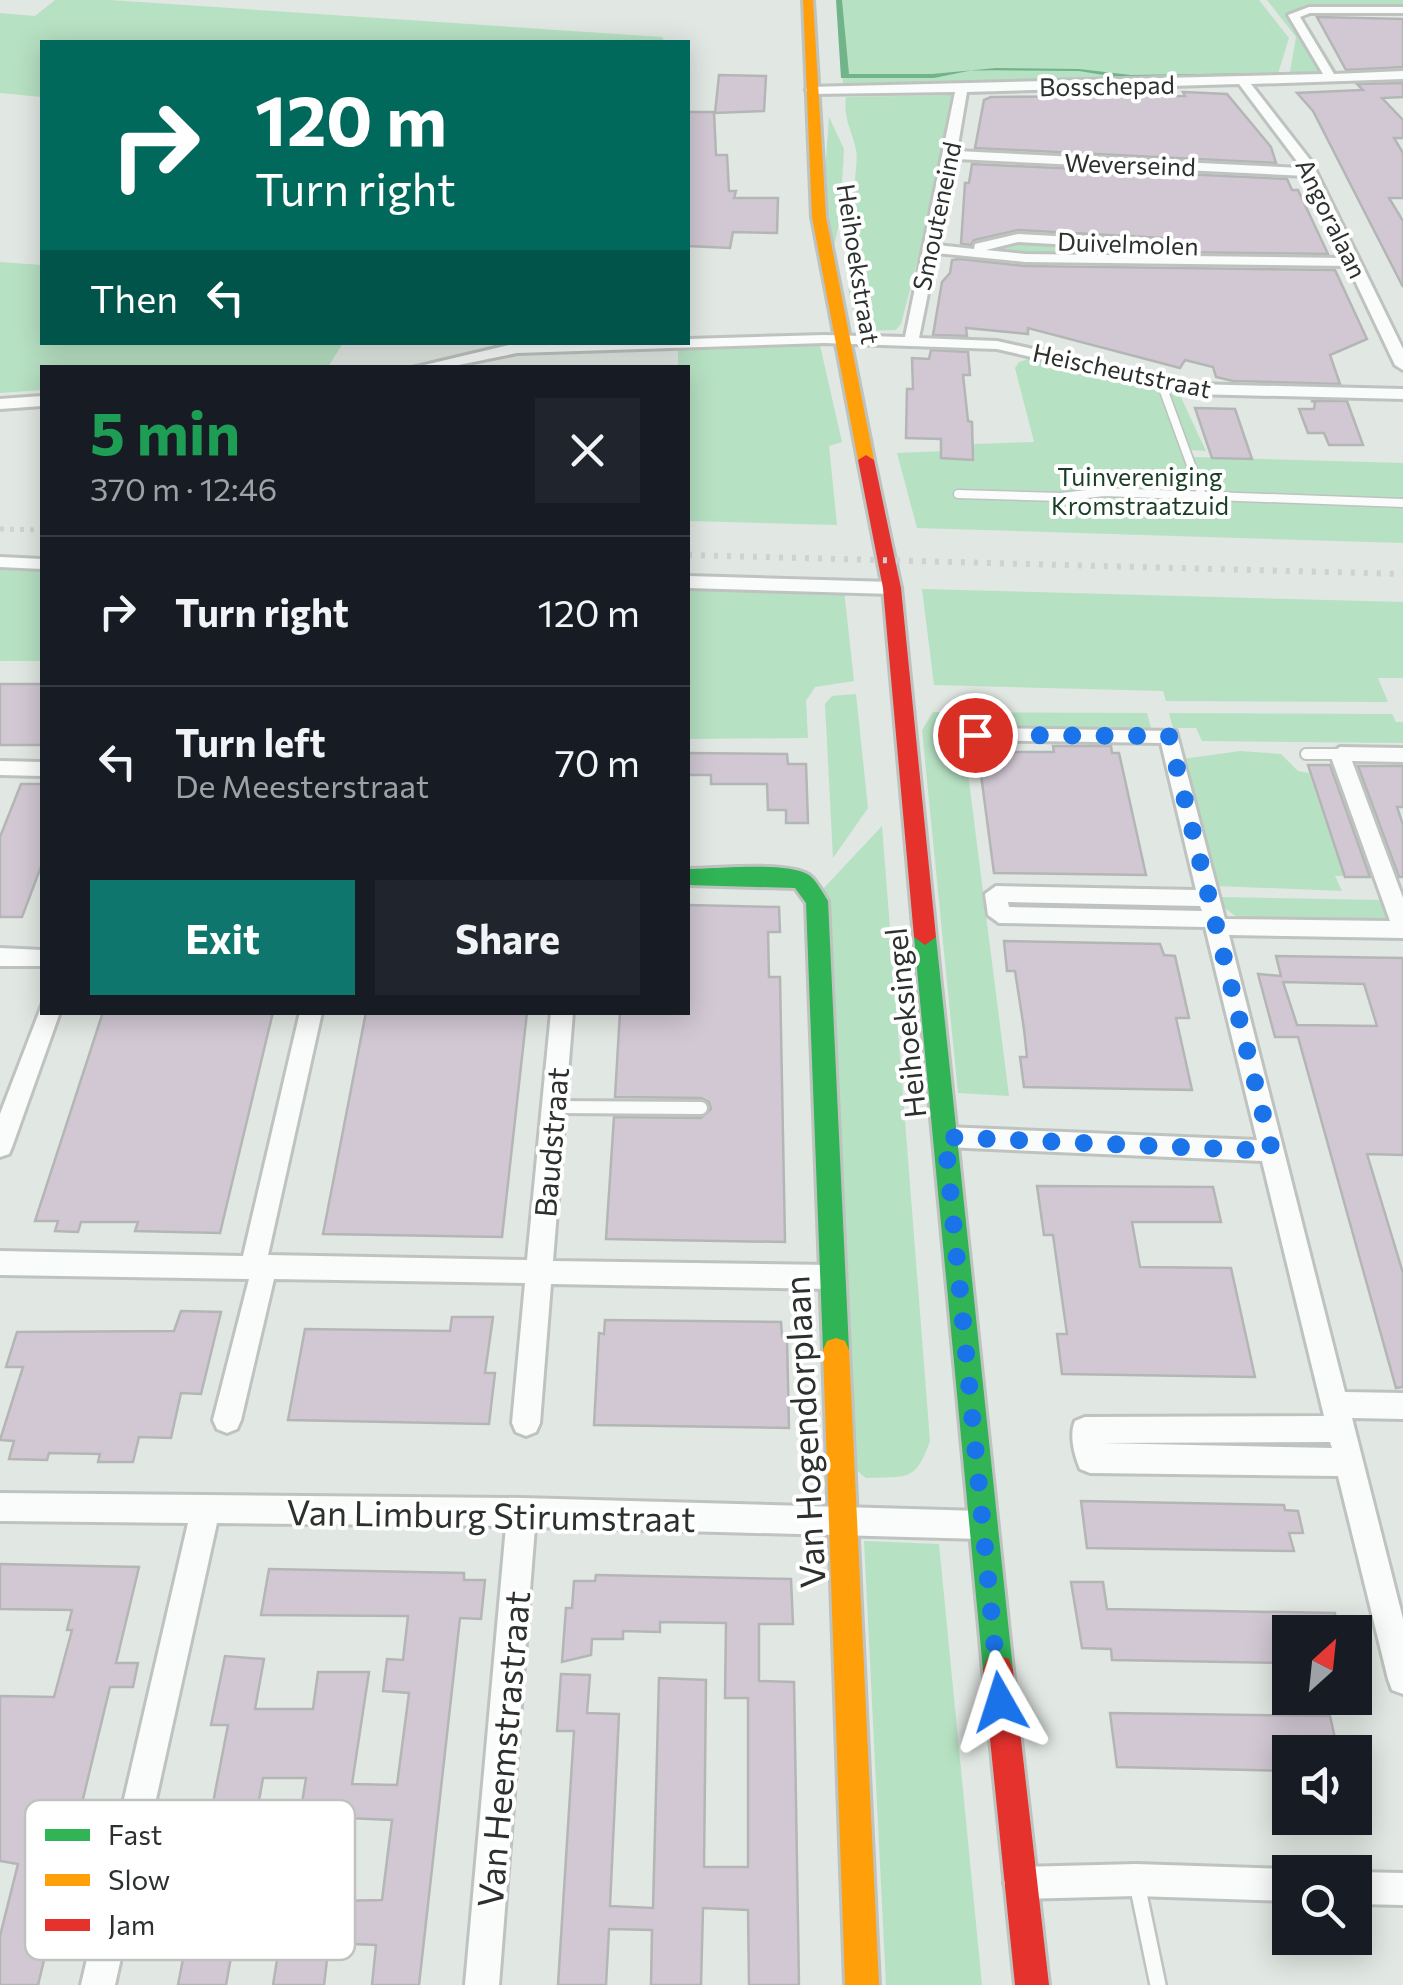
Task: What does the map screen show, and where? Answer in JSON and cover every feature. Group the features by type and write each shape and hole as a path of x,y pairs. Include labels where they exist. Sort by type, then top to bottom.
{"street":[{"name":"Heihoekstraat","path":"808,0 820,216 841,340 882,533"},
{"path":"1331,78 1294,14 1309,10 1403,10"},
{"name":"Bosschepad","path":"812,90 1403,75"},
{"name":"Angoralaan","path":"1244,82 1294,142 1403,365"},
{"name":"Smouteneind","path":"911,343 926,248 951,154 962,89"},
{"name":"Weverseind","path":"951,154 1200,162 1310,172"},
{"name":"Duivelmolen","path":"926,248 1025,258 1354,262"},
{"name":"Heischeutstraat","path":"690,344 841,340 997,345 1243,392 1403,394"},
{"name":"Heischeutstraat","path":"434,365 517,348 638,345"},
{"path":"0,404 40,401"},
{"name":"Heihoeksingel","path":"882,533 892,588 981,1525 1032,1985"},
{"path":"0,562 40,564"},
{"path":"690,582 892,588"},
{"path":"975,735 1169,736 1403,1678"},
{"path":"1213,915 999,915 996,894 1403,928 1340,754 1403,754"},
{"path":"0,768 40,769"},
{"name":"Van Hogendorplaan","path":"690,876 779,877 802,882 817,901 862,1985"},
{"path":"0,957 40,958"},
{"path":"0,1148 9,1098 48,1015"},
{"path":"227,1420 311,1015"},
{"name":"Baudstraat","path":"526,1423 562,1015"},
{"path":"945,1137 1272,1151"},
{"path":"0,1263 831,1276"},
{"path":"1350,1462 1090,1459 1085,1430 1338,1417 1403,1406"},
{"name":"Van Limburg Stirumstraat","path":"0,1507 522,1512 981,1525"},
{"path":"140,1800 205,1511"},
{"name":"Van Heemstrastraat","path":"482,1985 522,1512"},
{"path":"1020,1883 1136,1880 1272,1884"},
{"path":"1372,1888 1403,1889"},
{"path":"98,1985 104,1960"}],"lane":[{"path":"1172,381 1203,498"},
{"path":"958,494 1061,497 1104,492 1403,502"},
{"path":"1306,754 1340,754"},
{"path":"554,1107 701,1108"},
{"path":"1136,1880 1158,1985"}],"green space":[{"path":"55,0 110,0 664,40 40,40 40,97 0,93 0,13 35,16"},
{"path":"837,0 1259,0 1289,38 1277,77 946,87 843,84"},
{"path":"1267,0 1403,0 1403,8 1298,9 1339,75 1289,77 1296,37"},
{"path":"846,97 960,98 901,324 896,330 861,331 853,312 847,275 857,158"},
{"path":"829,117 844,149 840,218 831,261 822,214"},
{"path":"1022,242 1085,246 1086,252 1102,253 1103,257 1024,255 990,249"},
{"path":"0,262 40,265 40,345 342,345 329,365 40,365 40,390 0,393"},
{"path":"819,341 842,442 829,446 837,525 690,521 690,365 678,365 678,346"},
{"name":"Tuinvereniging Kromstraatzuid","path":"1034,357 1178,391 1206,451 1191,450 1194,457 1403,463 1403,543 917,528 897,453 1034,442 1015,368 1019,362"},
{"path":"0,566 40,567 40,661 0,661"},
{"path":"690,586 844,590 854,681 815,687 806,701 808,738 690,739"},
{"path":"922,589 1403,602 1403,678 1378,678 1388,702 1166,701 1163,691 934,685"},
{"path":"856,694 868,808 833,858 825,704 832,696"},
{"path":"933,712 1147,713 1151,728 970,728 972,741 964,742 1009,1096 958,1093 922,730"},
{"path":"1169,713 1392,714 1396,722 1403,722 1403,743 1202,741 1196,728 1173,728"},
{"path":"1240,751 1281,754 1298,771 1309,773 1344,876 1335,876 1342,891 1217,886 1183,759"},
{"path":"882,826 930,1441 914,1471 866,1478 855,1469 823,889"},
{"path":"1219,897 1382,900 1389,922 1238,918 1222,906"},
{"path":"864,1541 939,1544 982,1985 886,1985"}],"shaded area":[{"path":"836,0 842,0 849,74 972,70 934,78 841,78"},
{"path":"1079,69 1131,75 1268,73 1128,79 1079,71 975,70"}],"building":[{"path":"1317,17 1403,19 1403,67 1346,70"},
{"path":"719,75 766,76 764,111 715,113"},
{"path":"1403,83 1403,97 1382,98 1403,120 1403,138 1394,138 1403,153 1403,198 1389,198 1403,221 1403,287 1313,111 1297,93 1363,90 1357,84"},
{"path":"1183,92 1227,94 1271,147 1276,163 975,148 984,100 991,97 1185,96"},
{"path":"690,112 714,112 716,155 727,155 729,191 736,191 734,198 778,198 777,233 733,232 730,248 690,246"},
{"path":"972,164 1287,179 1292,190 1298,190 1328,254 1166,252 1173,245 1162,238 1018,230 974,240 971,245 961,244 965,183 969,183"},
{"path":"952,260 1025,266 1335,270 1367,339 1330,355 1340,384 1233,381 1216,377 1213,367 1185,360 1180,368 1028,328 1028,334 966,328 967,336 933,335 942,282 950,273"},
{"path":"931,350 968,352 970,375 963,375 968,421 972,422 973,460 941,458 941,439 906,438 907,389 913,389 912,358 929,359"},
{"path":"1311,401 1347,401 1363,445 1329,445 1324,433 1308,433 1299,409 1314,409 1315,402"},
{"path":"1195,408 1235,409 1252,459 1212,458"},
{"path":"0,684 40,684 40,745 0,745"},
{"path":"1053,746 1111,746 1112,753 1119,753 1146,875 994,873 978,752 1054,752"},
{"path":"690,753 787,754 788,764 806,764 808,823 786,823 786,810 768,810 767,784 711,784 711,775 690,775"},
{"path":"1308,765 1330,765 1370,877 1345,877"},
{"path":"1358,766 1403,766 1403,807 1397,807 1403,825 1403,877 1399,877"},
{"path":"21,784 40,784 40,869 22,917 0,917 0,837"},
{"path":"690,905 779,907 780,932 768,932 769,977 780,977 785,1242 606,1239 614,1117 701,1118 711,1109 709,1102 701,1098 615,1097 620,1015 690,1015"},
{"path":"1004,941 1160,944 1164,955 1175,956 1189,1018 1176,1018 1192,1090 1024,1087 1020,1057 1027,1057 1024,1029 1015,971 1007,971"},
{"path":"1276,956 1403,958 1403,1155 1367,1154 1403,1273 1403,1387 1396,1388 1298,1037 1275,1037 1258,974 1281,976","holes":["1283,982 1364,984 1377,1026 1297,1025"]},
{"path":"102,1015 272,1015 220,1233 135,1231 138,1222 81,1222 78,1232 55,1231 58,1221 35,1221"},
{"path":"365,1015 527,1015 502,1237 323,1234"},
{"path":"1037,1186 1213,1187 1221,1222 1132,1222 1140,1267 1231,1268 1255,1377 1062,1374 1057,1334 1067,1334 1053,1235 1044,1235"},
{"path":"181,1311 221,1312 201,1394 181,1393 171,1438 139,1437 133,1462 98,1462 100,1454 49,1453 47,1460 9,1459 14,1441 0,1440 23,1367 6,1367 17,1332 174,1331"},
{"path":"452,1317 493,1317 485,1373 495,1373 489,1424 288,1420 305,1329 450,1331"},
{"path":"605,1320 781,1322 782,1336 787,1337 789,1428 594,1425 599,1333 604,1334"},
{"path":"1081,1501 1284,1505 1285,1510 1298,1511 1303,1533 1289,1533 1294,1551 1087,1548"},
{"path":"0,1564 139,1567 116,1663 138,1663 133,1687 110,1687 83,1800 25,1800 25,1960 44,1960 38,1985 0,1985 0,1936 18,1864 0,1861 0,1696 54,1697 72,1630 67,1630 72,1610 0,1609"},
{"path":"269,1569 464,1573 464,1580 485,1580 481,1619 460,1618 419,1985 372,1985 376,1945 355,1944 355,1901 382,1900 392,1820 355,1818 355,1800 302,1800 306,1778 263,1778 259,1800 214,1800 228,1725 211,1725 225,1656 264,1659 255,1709 313,1709 318,1672 369,1672 352,1784 397,1785 409,1693 383,1691 387,1659 403,1660 408,1616 261,1615"},
{"path":"596,1575 791,1579 793,1624 759,1624 759,1681 794,1682 799,1985 749,1985 748,1910 703,1908 701,1985 651,1985 652,1930 609,1929 606,1985 558,1985 574,1731 557,1731 561,1674 590,1675 587,1713 619,1714 610,1906 653,1908 659,1678 706,1680 704,1867 748,1867 748,1698 725,1698 726,1623 660,1622 660,1632 623,1631 623,1639 592,1639 591,1655 562,1662 566,1608 572,1608 574,1581 595,1581"},
{"path":"1071,1582 1103,1582 1107,1609 1335,1613 1272,1615 1272,1663 1112,1660 1111,1649 1082,1648"},
{"path":"1110,1713 1330,1716 1334,1735 1272,1735 1272,1771 1117,1767"},
{"path":"183,1960 230,1960 226,1985 178,1985"},
{"path":"277,1960 327,1960 324,1985 273,1985"}],"railway":[{"path":"0,529 40,530"},
{"path":"690,555 1403,574"}],"traffic: fast":[{"path":"690,877 779,877 802,881 817,901 836,1350"},
{"path":"925,937 998,1670"}],"traffic: slow":[{"path":"808,0 819,217 866,460"},
{"path":"836,1350 862,1985"}],"traffic: jam":[{"path":"866,460 892,588 925,937"},
{"path":"998,1670 1032,1985"}],"route":[{"path":"975,735 1169,736 1272,1151 945,1137 1000,1702"}]}
